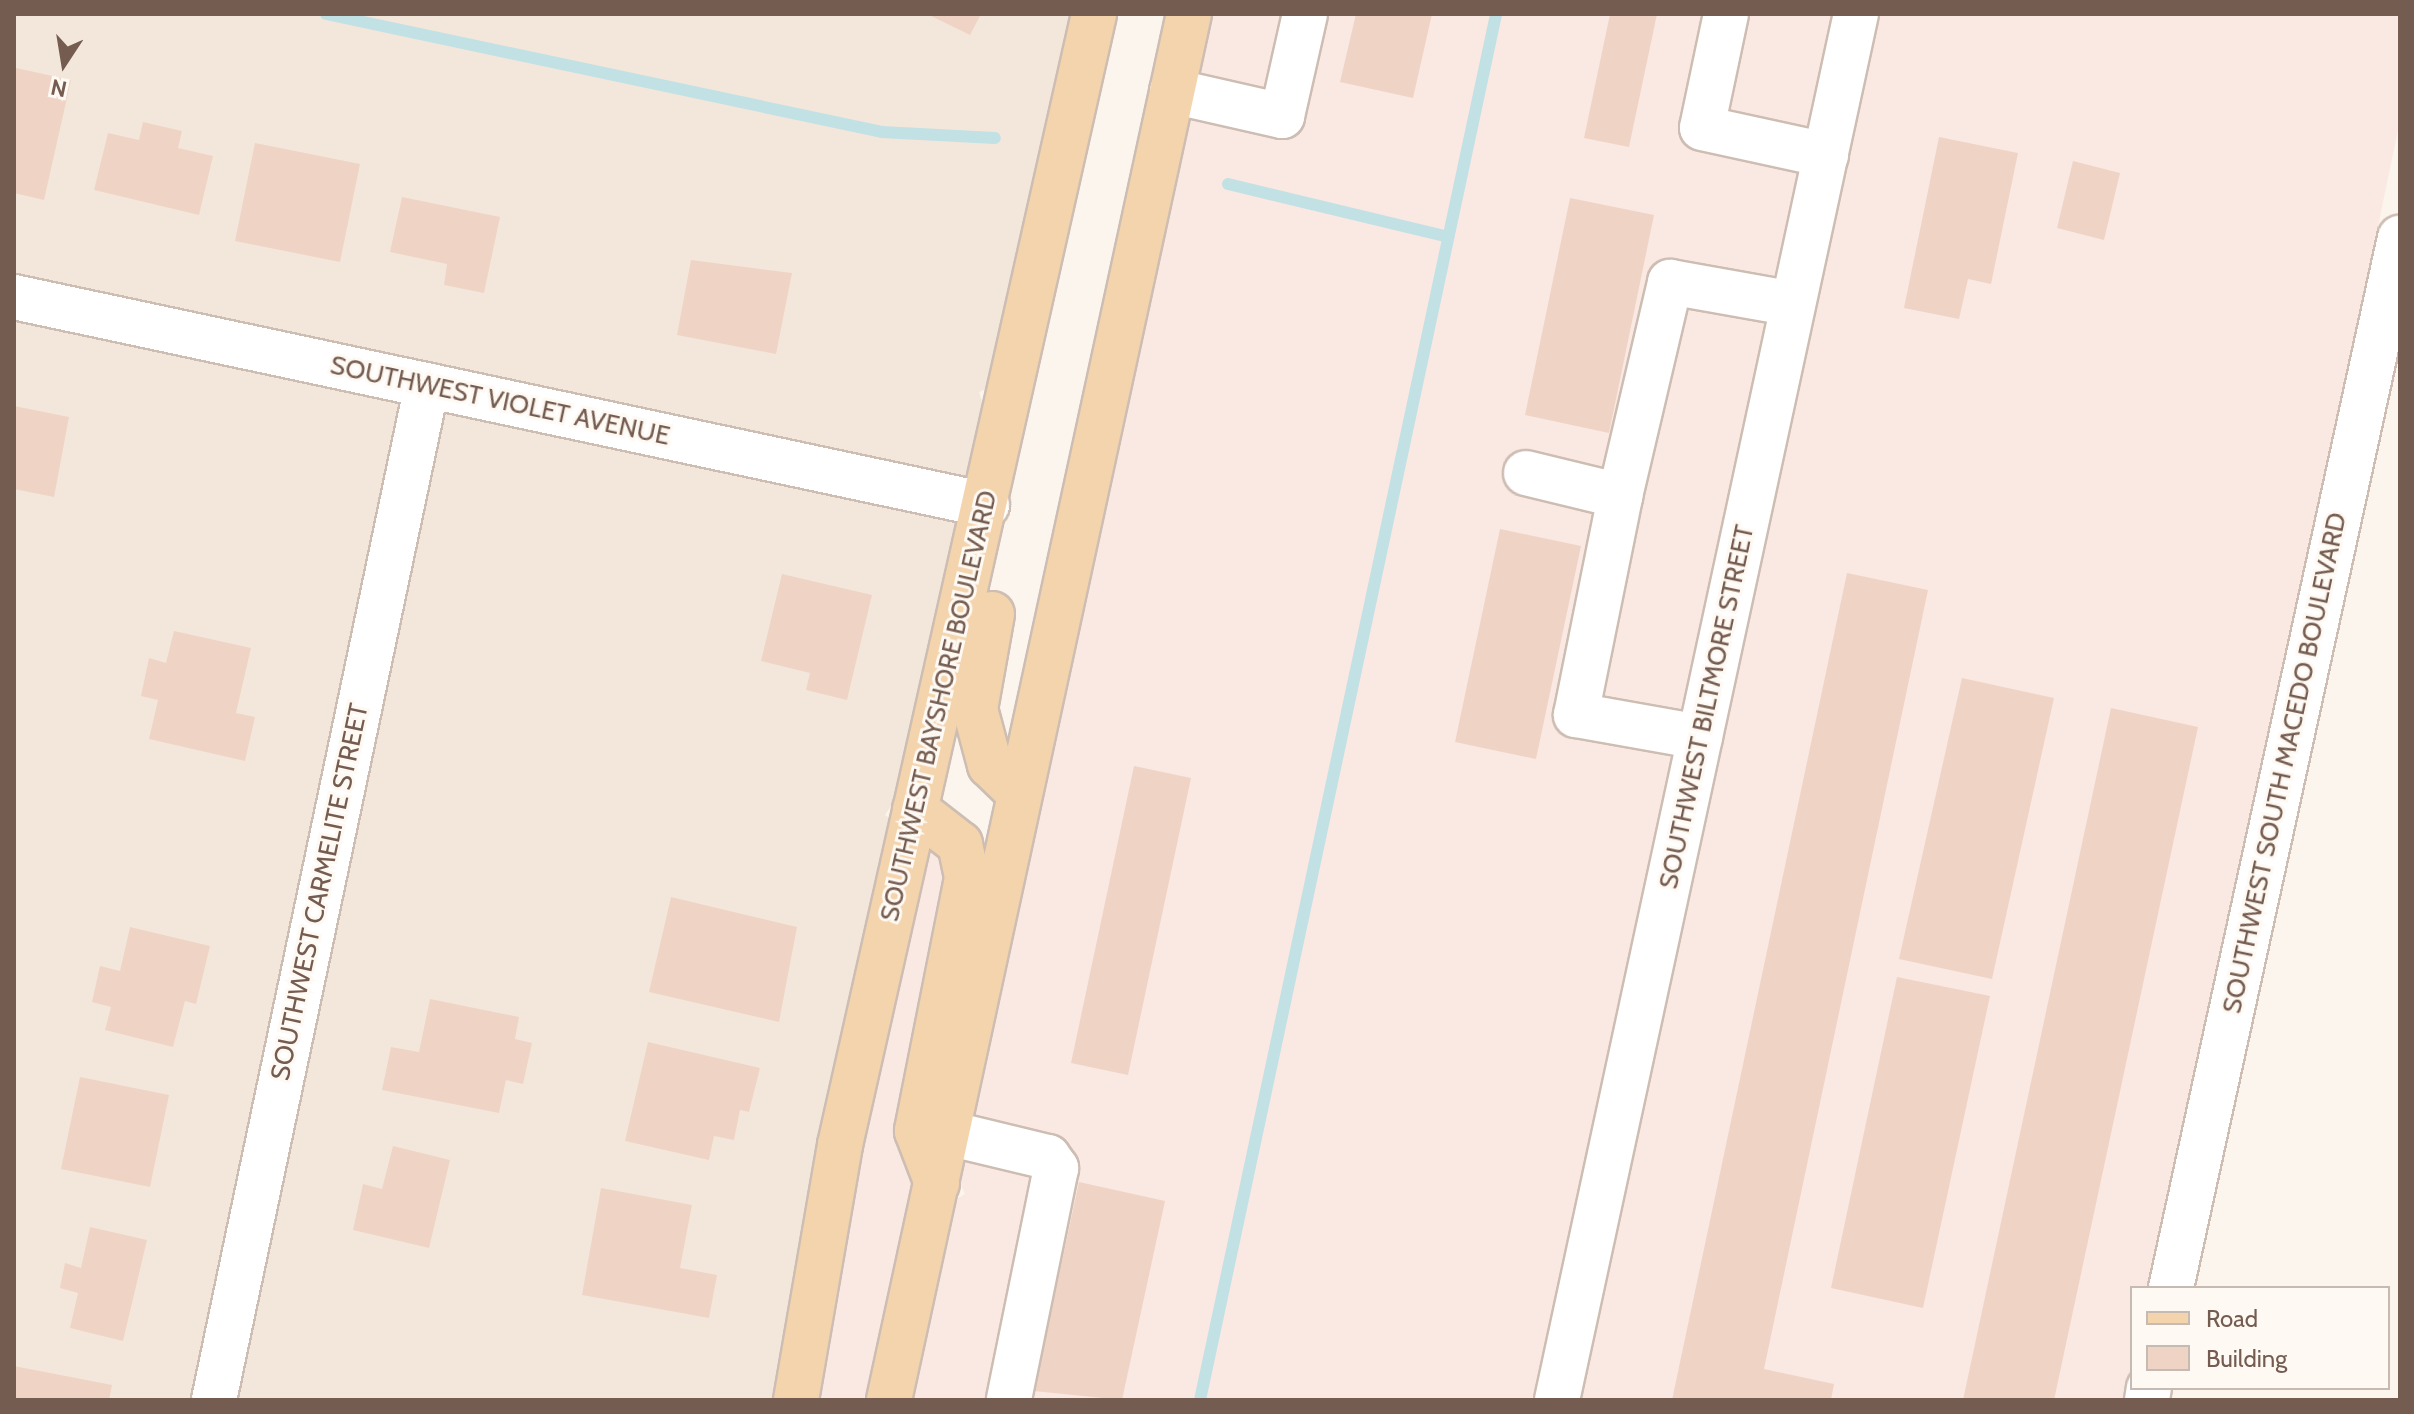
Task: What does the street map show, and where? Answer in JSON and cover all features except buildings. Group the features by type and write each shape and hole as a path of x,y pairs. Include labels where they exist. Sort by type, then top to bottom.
{"main road":[{"name":"SOUTHWEST BAYSHORE BOULEVARD","path":"796,1400 840,1145 987,505 1006,405 1094,14"},
{"path":"889,1400 1189,14"},
{"path":"1006,405 1023,460 975,709 990,765 1019,793"},
{"path":"915,809 960,844 967,878 917,1131 937,1183"}],"street":[{"path":"1172,91 1282,116 1305,14"},
{"path":"1726,14 1702,128 1826,155"},
{"name":"SOUTHWEST BILTMORE STREET","path":"1557,1400 1856,14"},
{"name":"SOUTHWEST SOUTH MACEDO BOULEVARD","path":"2171,1286 2400,238"},
{"path":"1700,737 1576,715 1620,496 1670,282 1793,304"},
{"name":"SOUTHWEST VIOLET AVENUE","path":"14,297 987,505"},
{"name":"SOUTHWEST CARMELITE STREET","path":"214,1400 427,385"},
{"path":"1526,473 1620,496"},
{"path":"948,1133 1048,1157 1056,1168 1009,1400"}],"shaded area":[{"path":"14,14 1072,14 988,388 979,392 984,408 970,477 14,273"},
{"path":"1210,14 1834,14 1535,1400 910,1400 955,1200 965,1194 959,1180"},
{"path":"1878,14 2400,14 2400,120 2158,1286 2130,1286 2130,1390 2135,1390 2135,1400 1579,1400"},
{"path":"14,321 401,403 192,1400 14,1400"},
{"path":"442,412 960,524 895,800 885,815 891,819 819,1140 774,1400 236,1400"},
{"path":"930,850 941,858 945,879 896,1127 915,1186 867,1400 817,1400 849,1212"}],"waterway":[{"path":"326,14 882,132 995,138"},
{"path":"1200,1400 1496,14"},
{"path":"1228,184 1448,237"}]}
